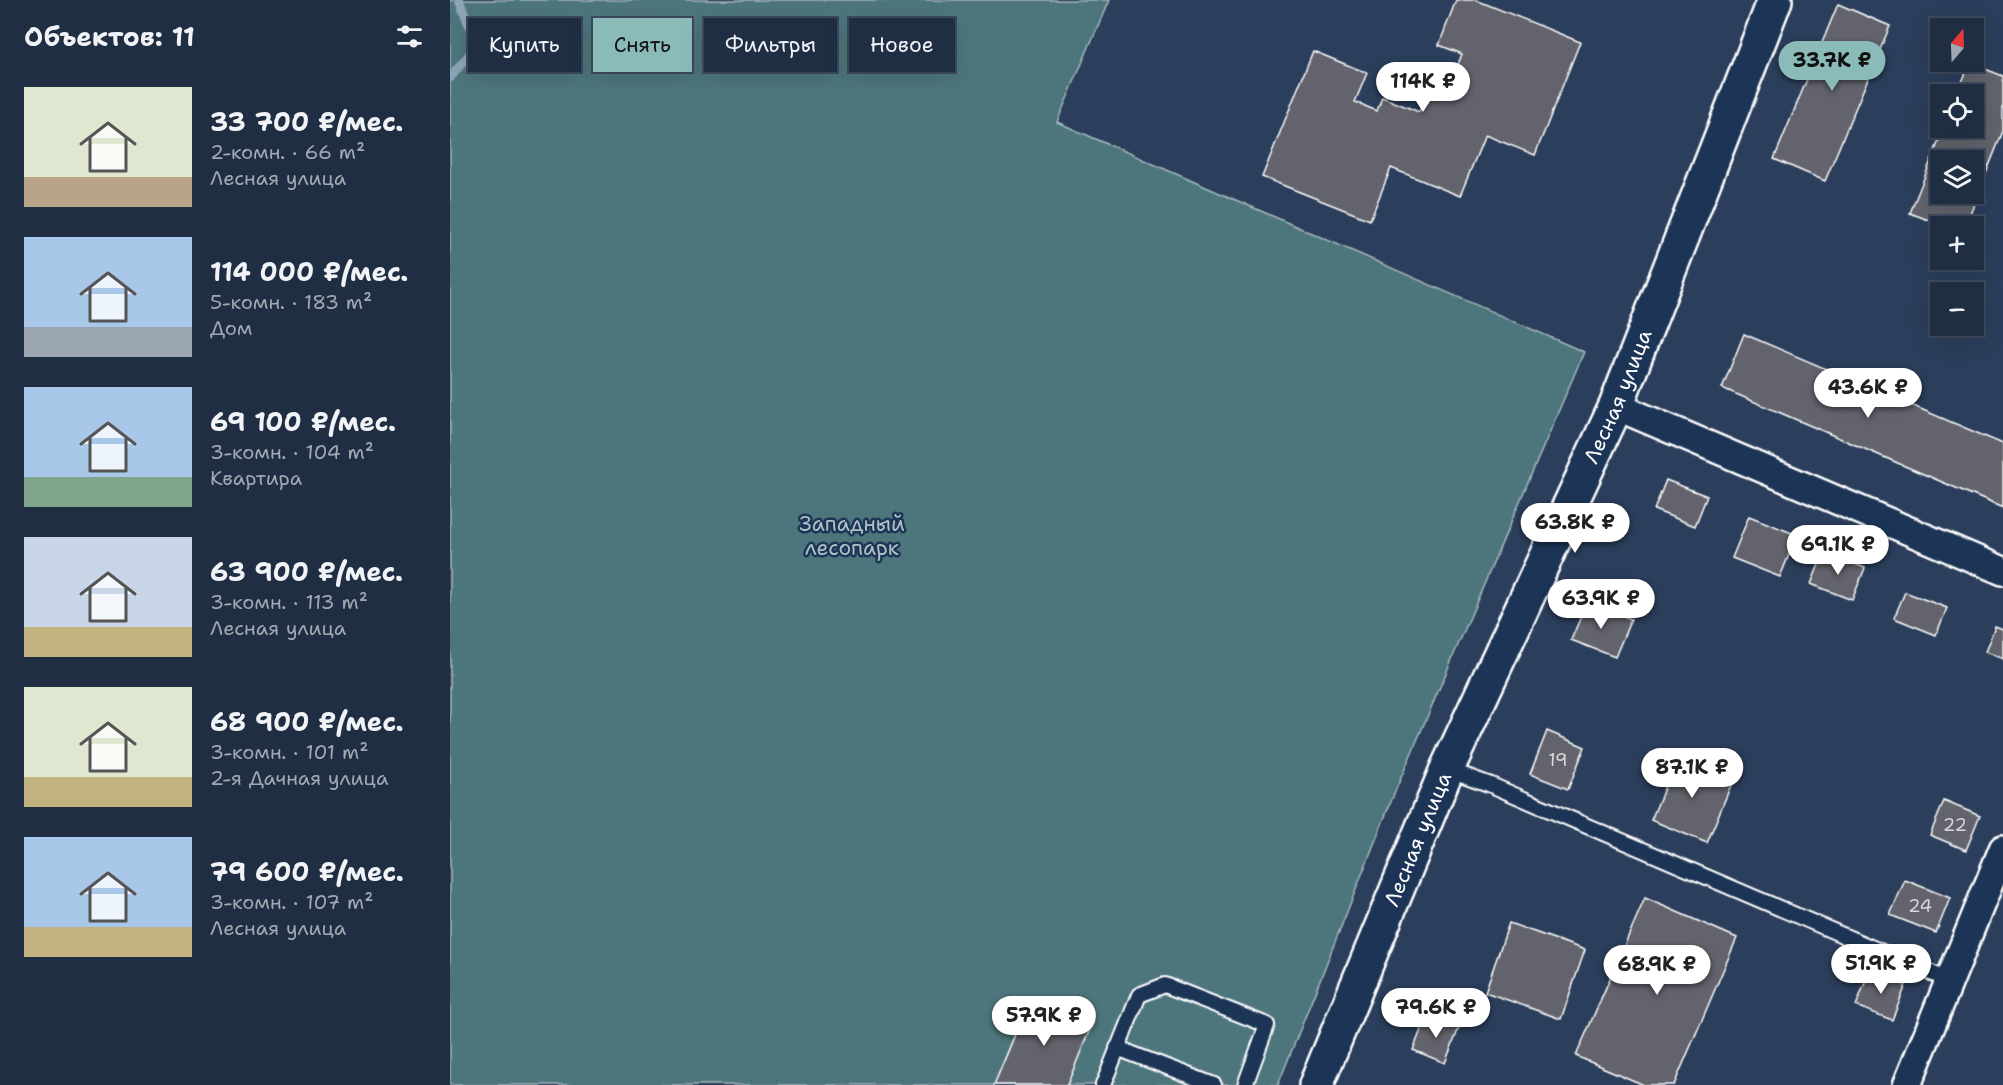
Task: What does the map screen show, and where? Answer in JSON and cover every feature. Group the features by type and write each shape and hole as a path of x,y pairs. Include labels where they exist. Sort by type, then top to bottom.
{"street":[{"name":"Лесная улица","path":"1316,1085 1447,769 1616,406 1775,0"},
{"path":"1616,406 2003,571"},
{"path":"1907,1085 2003,849"}],"lane":[{"path":"1447,769 1491,785 1950,981"},
{"path":"1103,1085 1139,995 1165,985 1267,1025 1245,1085"},
{"path":"1117,1048 1214,1085"}],"green space":[{"name":"Западный лесопарк","path":"450,0 1109,0 1057,122 1584,352 1394,794 1278,1085 450,1085"}],"building":[{"path":"1456,0 1476,0 1580,42 1535,155 1485,135 1460,196 1391,168 1370,220 1262,177 1313,51 1367,73 1355,102 1377,111 1382,97 1419,112 1438,65 1455,72 1462,54 1439,45"},
{"path":"1838,4 1890,26 1825,181 1774,159"},
{"path":"1984,69 2003,76 2003,131 1984,178 1984,150 1935,150 1940,138 1984,138 1984,84 1961,84 1966,72 1984,72"},
{"path":"1930,163 1930,204 1974,204 1969,216 1930,216 1930,221 1910,213"},
{"path":"1744,334 2003,444 2003,508 1722,388"},
{"path":"1666,480 1707,496 1695,526 1654,510"},
{"path":"1749,516 1797,535 1780,577 1732,558"},
{"path":"1824,552 1865,568 1852,600 1811,584"},
{"path":"1905,592 1947,608 1936,635 1894,618"},
{"path":"1587,602 1631,619 1615,657 1571,640"},
{"path":"1995,626 2003,629 2003,659 1985,652"},
{"path":"1547,731 1585,747 1568,789 1530,774"},
{"path":"1678,755 1734,778 1707,843 1651,820"},
{"path":"1944,801 1980,816 1966,850 1930,835"},
{"path":"1905,880 1950,898 1936,933 1890,915"},
{"path":"1645,898 1737,938 1674,1085 1644,1085 1576,1056"},
{"path":"1509,923 1585,950 1561,1019 1485,992"},
{"path":"1870,970 1906,985 1892,1020 1856,1006"},
{"path":"1031,996 1093,1022 1067,1085 994,1085"},
{"path":"1427,1015 1459,1028 1445,1063 1413,1050"}],"waterway":[{"path":"450,78 477,45 459,0"}]}
